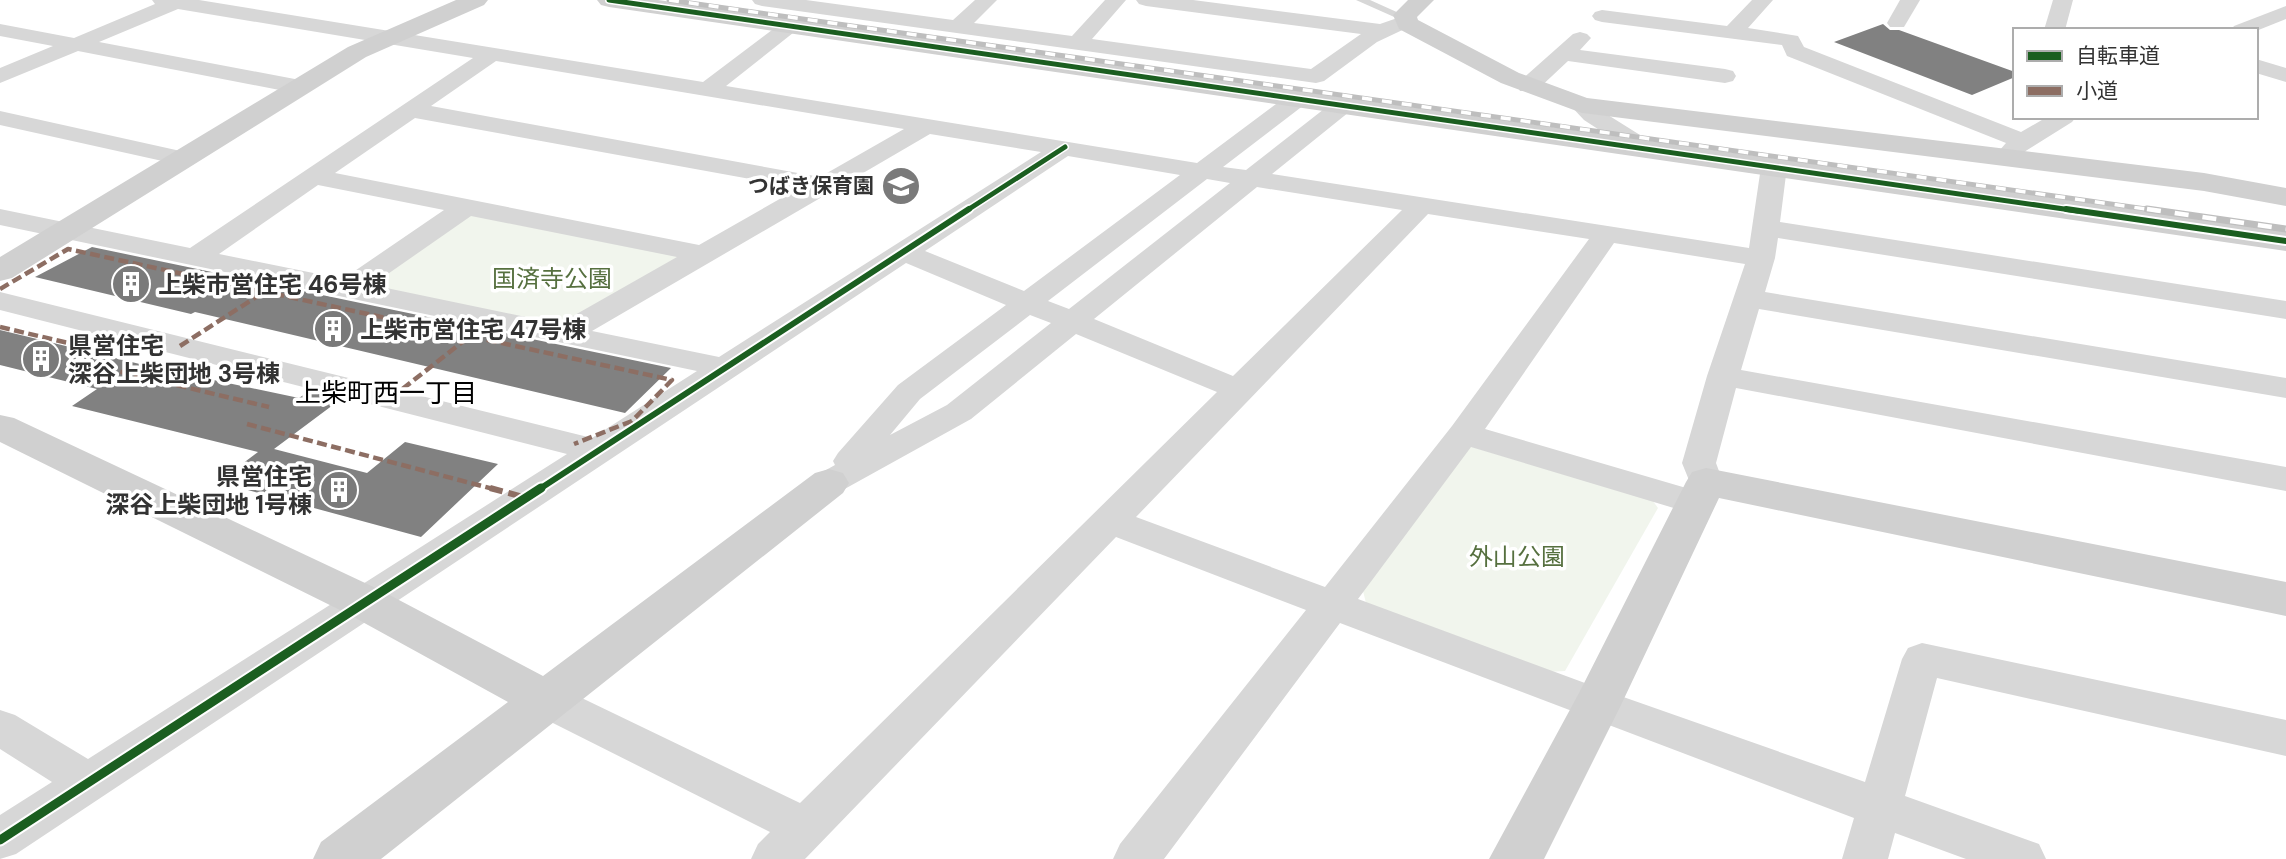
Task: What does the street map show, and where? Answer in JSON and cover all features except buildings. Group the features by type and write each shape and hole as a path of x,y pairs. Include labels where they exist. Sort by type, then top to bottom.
{"street":[{"path":"0,271 357,52 476,0"},
{"path":"609,0 2286,241"},
{"path":"762,0 1316,76 1347,51 1411,13 1528,86 1582,105 2019,150 2286,197"},
{"path":"957,27 987,0"},
{"path":"1076,44 1116,0"},
{"path":"1146,0 1379,30"},
{"path":"1264,15 1287,0"},
{"path":"1528,86 1619,0"},
{"path":"1733,0 1761,3"},
{"path":"1898,23 1910,0"},
{"path":"2055,28 2063,0"},
{"path":"0,76 174,1 1202,171 1761,258"},
{"path":"1733,32 1761,3"},
{"path":"2246,28 2286,12"},
{"path":"1602,16 1791,40 1795,51 2019,150"},
{"path":"707,90 791,26"},
{"path":"0,30 300,87"},
{"path":"1564,54 1725,76"},
{"path":"196,257 491,55"},
{"path":"2258,67 2286,75"},
{"path":"829,483 909,392 1296,100"},
{"path":"1582,105 1592,116 1647,150"},
{"path":"340,859 829,483 959,412 1341,107"},
{"path":"412,110 823,185"},
{"path":"0,118 185,159"},
{"path":"2019,150 2061,119"},
{"path":"564,334 928,125"},
{"path":"0,840 1065,147"},
{"path":"1516,859 1597,705 1701,493 1699,463 1723,376 1761,258 1774,167"},
{"path":"315,177 702,254"},
{"path":"774,859 1422,205"},
{"path":"348,289 466,207"},
{"path":"0,217 727,368"},
{"path":"1765,228 2286,310"},
{"path":"1136,859 1464,434 1607,234"},
{"path":"905,253 1240,390"},
{"path":"1747,298 2286,388"},
{"path":"0,301 601,451"},
{"path":"1723,376 2286,480"},
{"path":"0,427 364,602 546,700 805,827"},
{"path":"1464,434 1701,493 2286,599"},
{"path":"1111,521 1597,705 2023,859"},
{"path":"1865,859 1922,659 2286,738"},
{"path":"0,727 88,782"}],"lane":[{"path":"1360,0 1411,13"}],"green space":[{"name":"国済寺公園","path":"466,207 702,254 564,334 348,289"},
{"name":"外山公園","path":"1471,446 1650,497 1658,508 1565,671 1548,672 1366,603 1362,587"}],"railway":[{"path":"669,0 2160,211"},
{"path":"2147,209 2286,229"}],"marked path":[{"path":"0,289 68,249 672,380 632,421 574,444"},
{"path":"180,346 264,292"},
{"path":"0,327 111,353"},
{"path":"391,398 470,336"},
{"path":"92,365 269,407"},
{"path":"247,424 527,498"}],"cycle path":[{"path":"609,0 2286,241"},
{"path":"0,840 1065,147"}],"place":[{"name":"つばき保育園","path":"901,186"},
{"name":"上柴市営住宅 46号棟","path":"131,284"},
{"name":"上柴市営住宅 47号棟","path":"333,329"},
{"name":"県営住宅 深谷上柴団地 3号棟","path":"41,359"},
{"name":"県営住宅 深谷上柴団地 1号棟","path":"339,490"}],"district":[{"name":"上柴町西一丁目","path":"386,393"}]}
